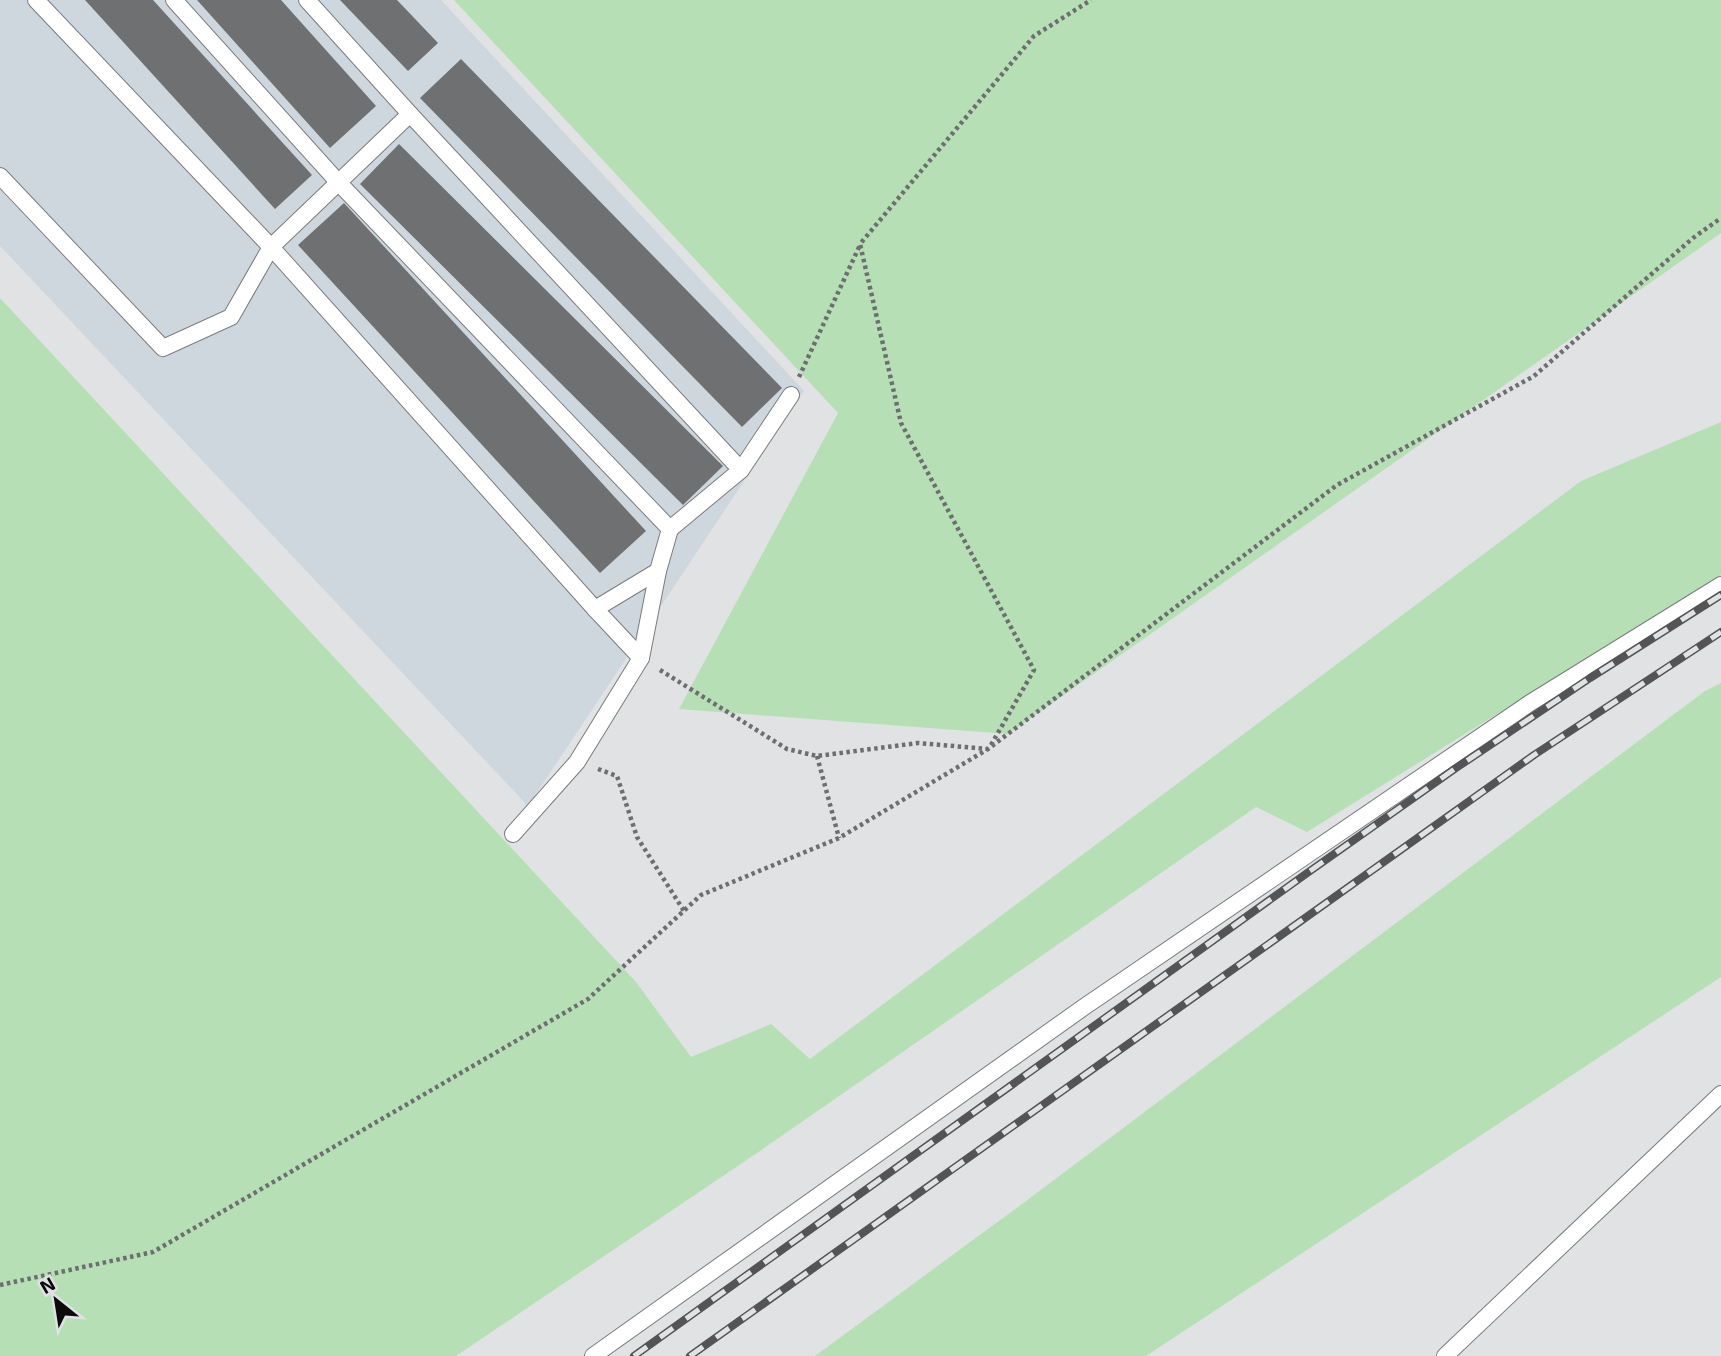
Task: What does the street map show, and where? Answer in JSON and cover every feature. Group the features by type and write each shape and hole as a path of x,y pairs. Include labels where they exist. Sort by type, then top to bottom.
{"lane":[{"path":"36,0 271,247 641,657"},
{"path":"174,0 338,182 670,529"},
{"path":"307,0 741,470"},
{"path":"0,176 163,348 231,317 271,247 410,114"},
{"path":"513,834 578,762 641,657 658,571 670,529 741,470 791,395"},
{"path":"595,609 658,571"},
{"path":"593,1356 1096,999 1530,702 1721,585"},
{"path":"1445,1356 1721,1094"}],"path":[{"path":"791,395 860,244 1034,36 1090,0"},
{"path":"0,1285 153,1252 588,999 701,895 839,838 988,749 1338,485 1534,376 1693,238 1721,218"},
{"path":"860,244 901,423 1034,670 988,749"},
{"path":"641,657 787,749 817,756 918,743 988,749"},
{"path":"817,756 839,838"},
{"path":"578,762 617,775 637,837 684,911"}],"shaded area":[{"path":"0,0 441,0 804,391 528,806 0,246"}],"green space":[{"path":"454,0 1721,0 1721,233 1008,734 679,709 838,413"},
{"path":"0,298 636,982 691,1057 771,1024 810,1059 1581,481 1721,422 1721,575 1307,832 1256,807 760,1151 456,1356 0,1356"},
{"path":"1721,683 1721,977 1146,1356 815,1356 1022,1204 1705,691"}],"building":[{"path":"85,0 153,0 312,175 275,209"},
{"path":"197,0 281,0 376,106 330,148"},
{"path":"340,0 397,0 438,43 408,71"},
{"path":"461,59 782,388 742,427 420,98"},
{"path":"399,144 723,466 683,505 360,184"},
{"path":"344,203 646,531 600,573 298,245"}],"railway":[{"path":"634,1356 1456,768 1590,678 1721,595"},
{"path":"690,1356 1534,755 1721,632"}]}
